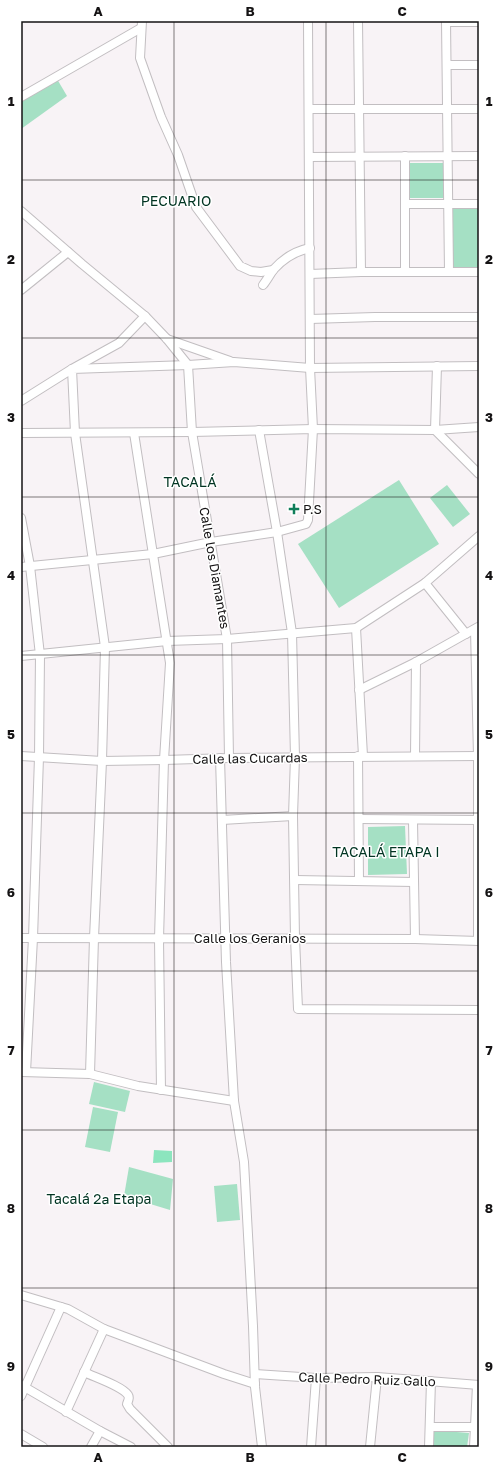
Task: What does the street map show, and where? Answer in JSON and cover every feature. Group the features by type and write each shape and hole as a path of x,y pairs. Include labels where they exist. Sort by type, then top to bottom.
{"street":[{"path":"21,567 153,554 210,542 277,532 306,524 308,520 313,429 310,368 308,21"},
{"path":"358,21 358,157 361,272"},
{"path":"449,272 446,22 479,22"},
{"path":"21,97 141,25"},
{"path":"141,25 140,58 161,118 178,155 196,207 240,266 251,271 261,272 273,270"},
{"path":"447,65 479,65"},
{"path":"309,109 479,109"},
{"path":"405,156 405,272"},
{"path":"309,157 479,156"},
{"path":"405,204 479,204"},
{"path":"21,211 146,316 167,338 188,365"},
{"path":"263,285 273,270 297,252 310,248"},
{"path":"21,290 68,252"},
{"path":"310,274 361,272 479,272"},
{"path":"21,401 72,369 119,343 146,316"},
{"path":"310,319 375,317 479,317"},
{"path":"167,338 234,362"},
{"path":"72,369 234,362 310,368 479,366"},
{"name":"Calle los Diamantes","path":"188,365 192,432 227,639 229,758"},
{"path":"437,366 435,430 479,474"},
{"path":"72,369 75,432 105,647 90,1074"},
{"path":"21,433 192,432 313,429 435,430 479,427"},
{"path":"259,430 277,532 292,633 295,757 293,816 298,1009 479,1010"},
{"path":"134,432 170,663 164,760 159,939 161,1090"},
{"path":"21,518 30,566 40,655 39,757 33,938 24,1072 90,1074 138,1086 234,1102"},
{"path":"21,656 167,641 227,639 356,628 425,583 479,536"},
{"path":"425,583 466,634"},
{"path":"356,628 361,756 359,881"},
{"path":"359,690 416,662 477,628 478,941"},
{"path":"415,756 416,662"},
{"name":"Calle las Cucardas","path":"21,756 102,760 164,760 361,756 478,756"},
{"path":"220,758 226,962 234,1102 244,1162 255,1384 262,1447"},
{"path":"222,820 293,816"},
{"path":"359,819 478,820"},
{"path":"413,820 415,939"},
{"path":"295,880 414,882"},
{"name":"Calle los Geranios","path":"21,938 295,938 478,941"},
{"path":"21,1295 68,1309 104,1329 224,1374 255,1384"},
{"path":"21,1396 23,1387 61,1307"},
{"path":"66,1412 104,1329"},
{"path":"84,1372 122,1389 129,1398 127,1404 130,1409 164,1445"},
{"name":"Calle Pedro Ruiz Gallo","path":"255,1374 316,1378 377,1377 478,1385"},
{"path":"370,1447 377,1377"},
{"path":"311,1447 316,1378"},
{"path":"428,1447 431,1381"},
{"path":"474,1447 474,1427 478,1385"},
{"path":"23,1387 130,1447"},
{"path":"430,1427 474,1427"},
{"path":"92,1447 100,1431"},
{"path":"21,1434 43,1447"}],"shaded area":[{"path":"57,79 67,96 21,129 21,101"},
{"path":"408,163 444,163 444,198 408,198"},
{"path":"451,207 479,207 479,270 451,270"},
{"path":"399,480 439,544 339,608 298,544"},
{"path":"447,485 470,514 453,527 430,498"},
{"path":"405,826 407,874 368,875 368,827"},
{"path":"94,1082 130,1091 125,1112 89,1104"},
{"path":"93,1107 118,1112 110,1152 85,1147"},
{"path":"154,1150 172,1151 172,1162 153,1163"},
{"path":"129,1167 173,1179 170,1210 124,1196"},
{"path":"237,1184 240,1220 217,1222 214,1186"},
{"path":"432,1430 469,1433 467,1447 431,1447"}],"place":[{"name":"P.S","path":"294,509"}],"district":[{"name":"PECUARIO","path":"176,200"},
{"name":"TACALÁ","path":"190,481"},
{"name":"TACALÁ ETAPA I","path":"386,851"},
{"name":"Tacalá 2ª Etapa","path":"99,1198"}]}
